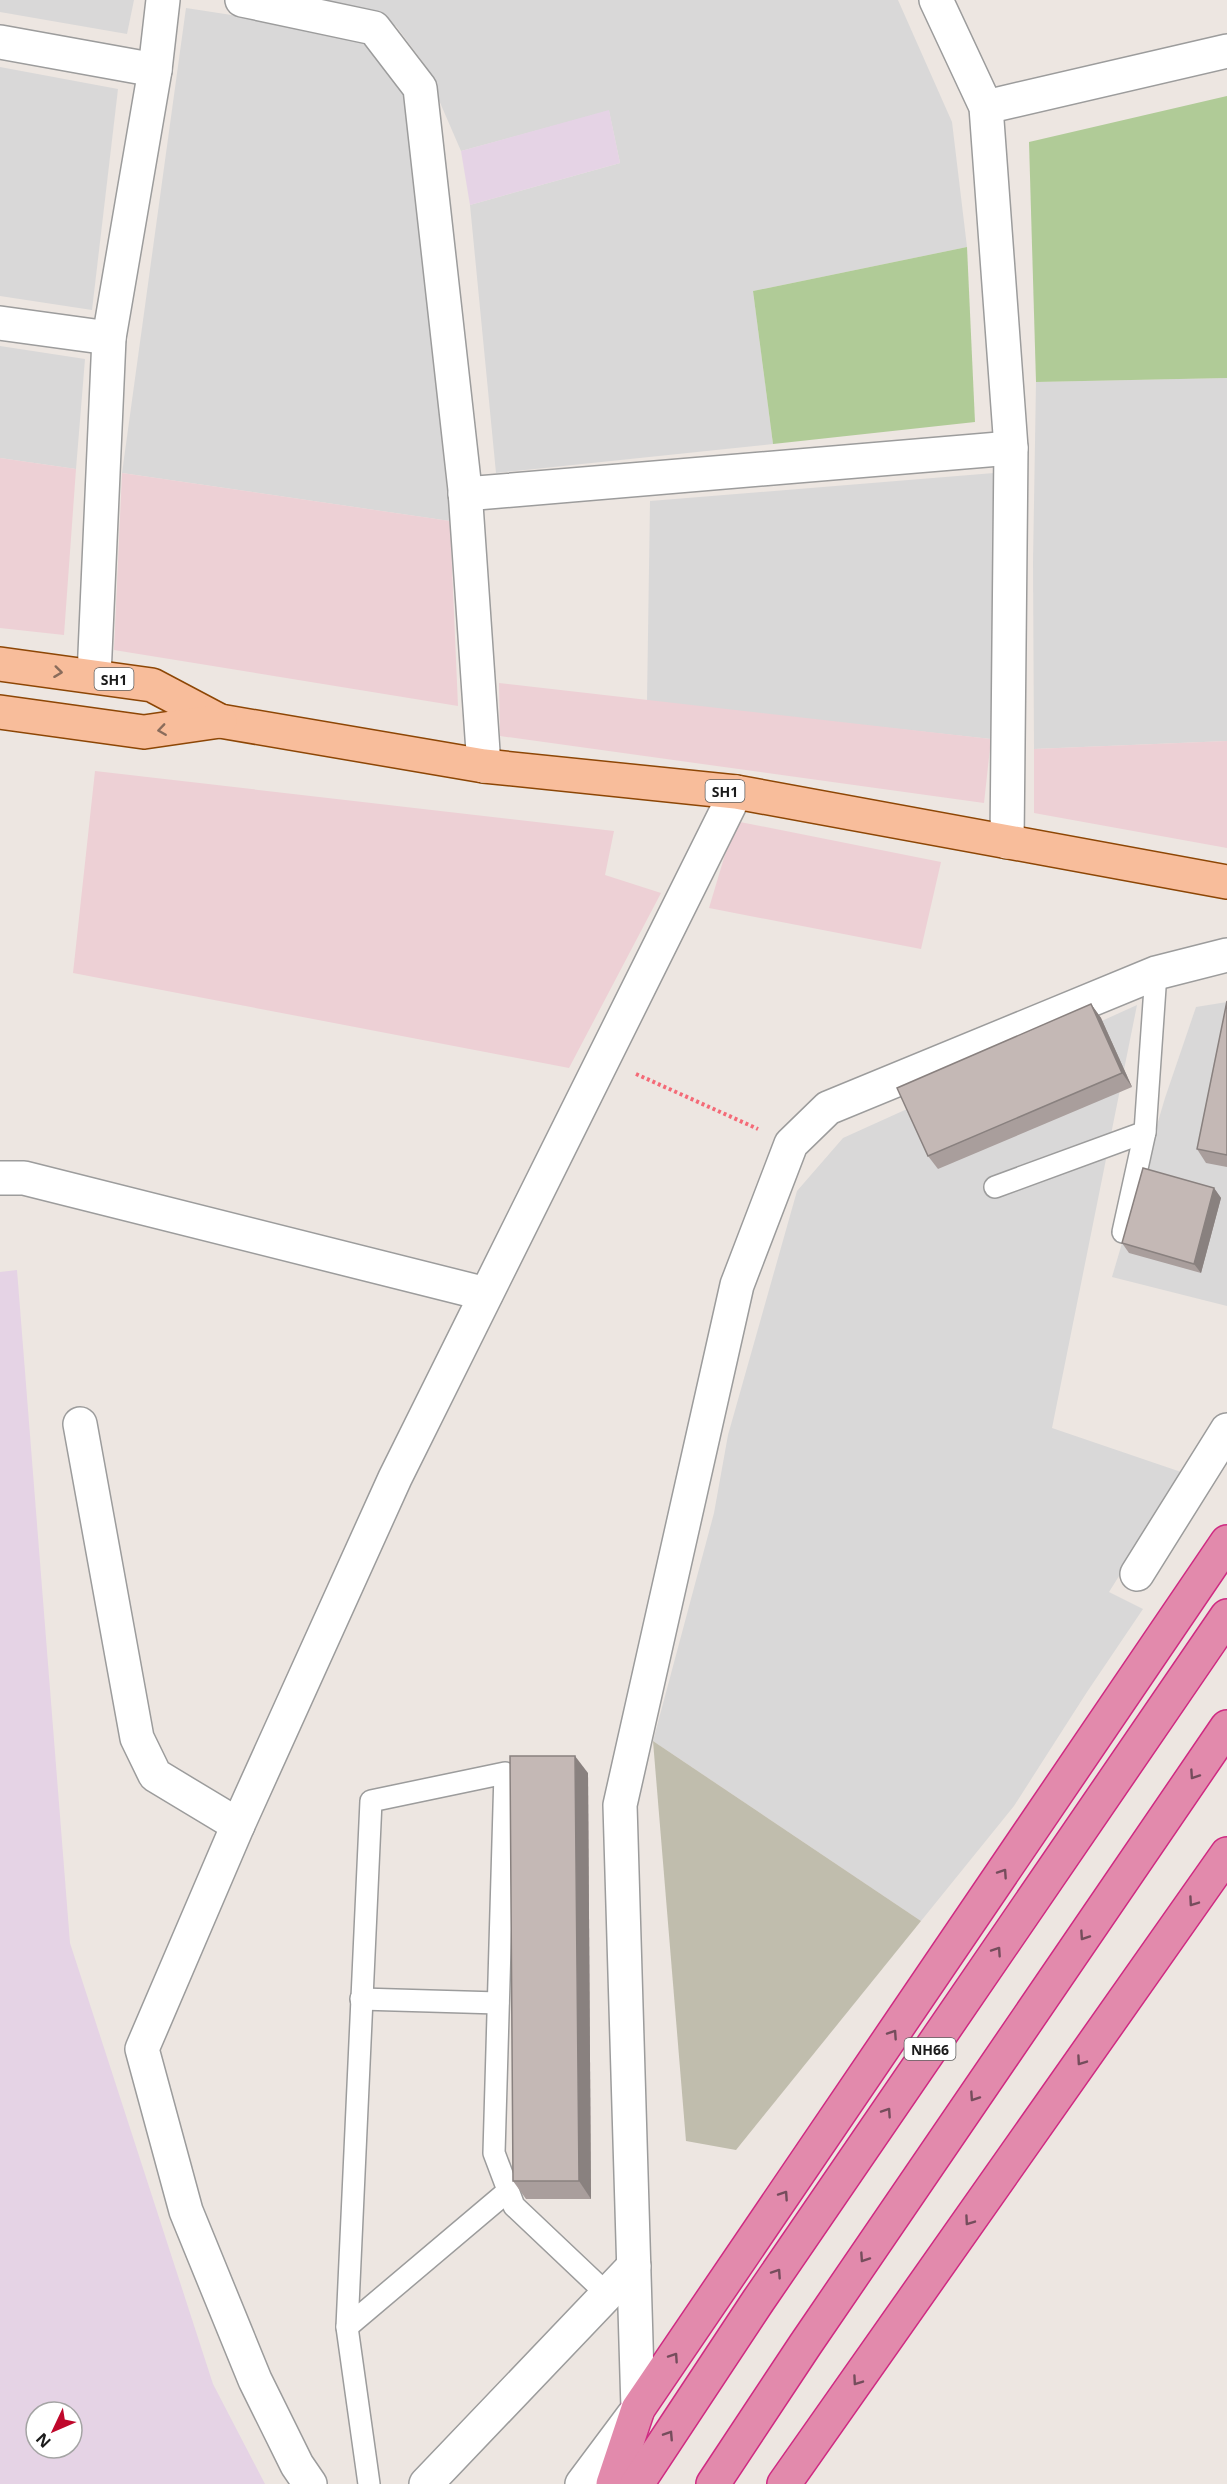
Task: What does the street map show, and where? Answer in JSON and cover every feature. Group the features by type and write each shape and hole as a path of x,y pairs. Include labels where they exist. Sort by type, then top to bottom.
{"highway":[{"path":"613,2484 638,2409 1227,1542"},
{"name":"NH66","path":"637,2484 765,2291 1227,1616"},
{"path":"713,2484 805,2345 1227,1727"},
{"path":"784,2484 1227,1854"}],"main road":[{"name":"SH1","path":"0,664 152,685 220,721"},
{"name":"SH1","path":"0,712 144,732 220,721 484,766 736,792 1227,882"}],"street":[{"path":"94,676 109,338 155,70 163,0"},
{"path":"242,0 374,28 420,88 465,494 484,766"},
{"path":"936,0 986,107 1011,448 1007,842"},
{"path":"0,42 155,70"},
{"path":"986,107 1227,51"},
{"path":"0,323 109,338"},
{"path":"465,494 1011,448"},
{"path":"310,2484 297,2465 255,2380 186,2211 142,2049 238,1825 395,1478 736,792"},
{"path":"582,2484 638,2409 620,1805 737,1285 791,1144 828,1108 1156,973 1227,955"},
{"path":"0,1178 24,1178 486,1294"},
{"path":"80,1424 136,1738 155,1775 238,1825"},
{"path":"1137,1574 1227,1430"},
{"path":"426,2484 634,2266"}],"lane":[{"path":"1123,1232 1145,1131 1156,973"},
{"path":"995,1187 1145,1131"},
{"path":"369,2484 347,2327 371,1801 505,1773 494,2153 514,2206 607,2294"},
{"path":"361,1999 498,2003"},
{"path":"347,2327 508,2191"}],"path":[{"path":"603,1058 791,1144"}],"shaded area":[{"path":"0,0 134,0 127,34 0,12"},
{"path":"310,0 898,0 952,122 967,247 753,291 773,444 496,473 470,205 620,163 609,111 461,151 422,61 396,26"},
{"path":"186,8 357,34 408,95 450,521 122,473"},
{"path":"0,67 118,89 92,310 0,296"},
{"path":"609,110 620,163 470,205 461,151"},
{"path":"0,346 85,359 76,469 0,458"},
{"path":"1227,378 1227,741 1034,749 1033,563 1036,382"},
{"path":"0,458 76,469 64,635 0,628"},
{"path":"122,473 450,521 458,706 114,650"},
{"path":"994,473 991,739 647,702 650,501"},
{"path":"499,683 991,739 984,803 500,736"},
{"path":"1227,741 1227,848 1034,813 1034,749"},
{"path":"95,771 614,831 605,875 661,893 569,1068 73,973"},
{"path":"735,821 941,862 921,949 709,908"},
{"path":"1227,1002 1227,1306 1112,1277 1165,1098 1196,1007"},
{"path":"1137,1005 1052,1428 1184,1473 1109,1592 1143,1609 1014,1806 921,1921 653,1741 714,1513 728,1435 797,1191 843,1138"},
{"path":"17,1270 70,1943 213,2384 265,2484 0,2484 0,1272"},
{"path":"653,1741 921,1921 736,2150 686,2141"}],"green space":[{"path":"1227,96 1227,378 1036,382 1029,142"},
{"path":"967,247 975,422 773,444 753,291"}],"building":[{"path":"1227,1001 1227,1155 1197,1149"},
{"path":"1091,1004 1122,1073 928,1156 897,1088"},
{"path":"1143,1168 1214,1188 1194,1264 1122,1243"},
{"path":"510,1756 575,1756 579,2181 513,2181"}]}
